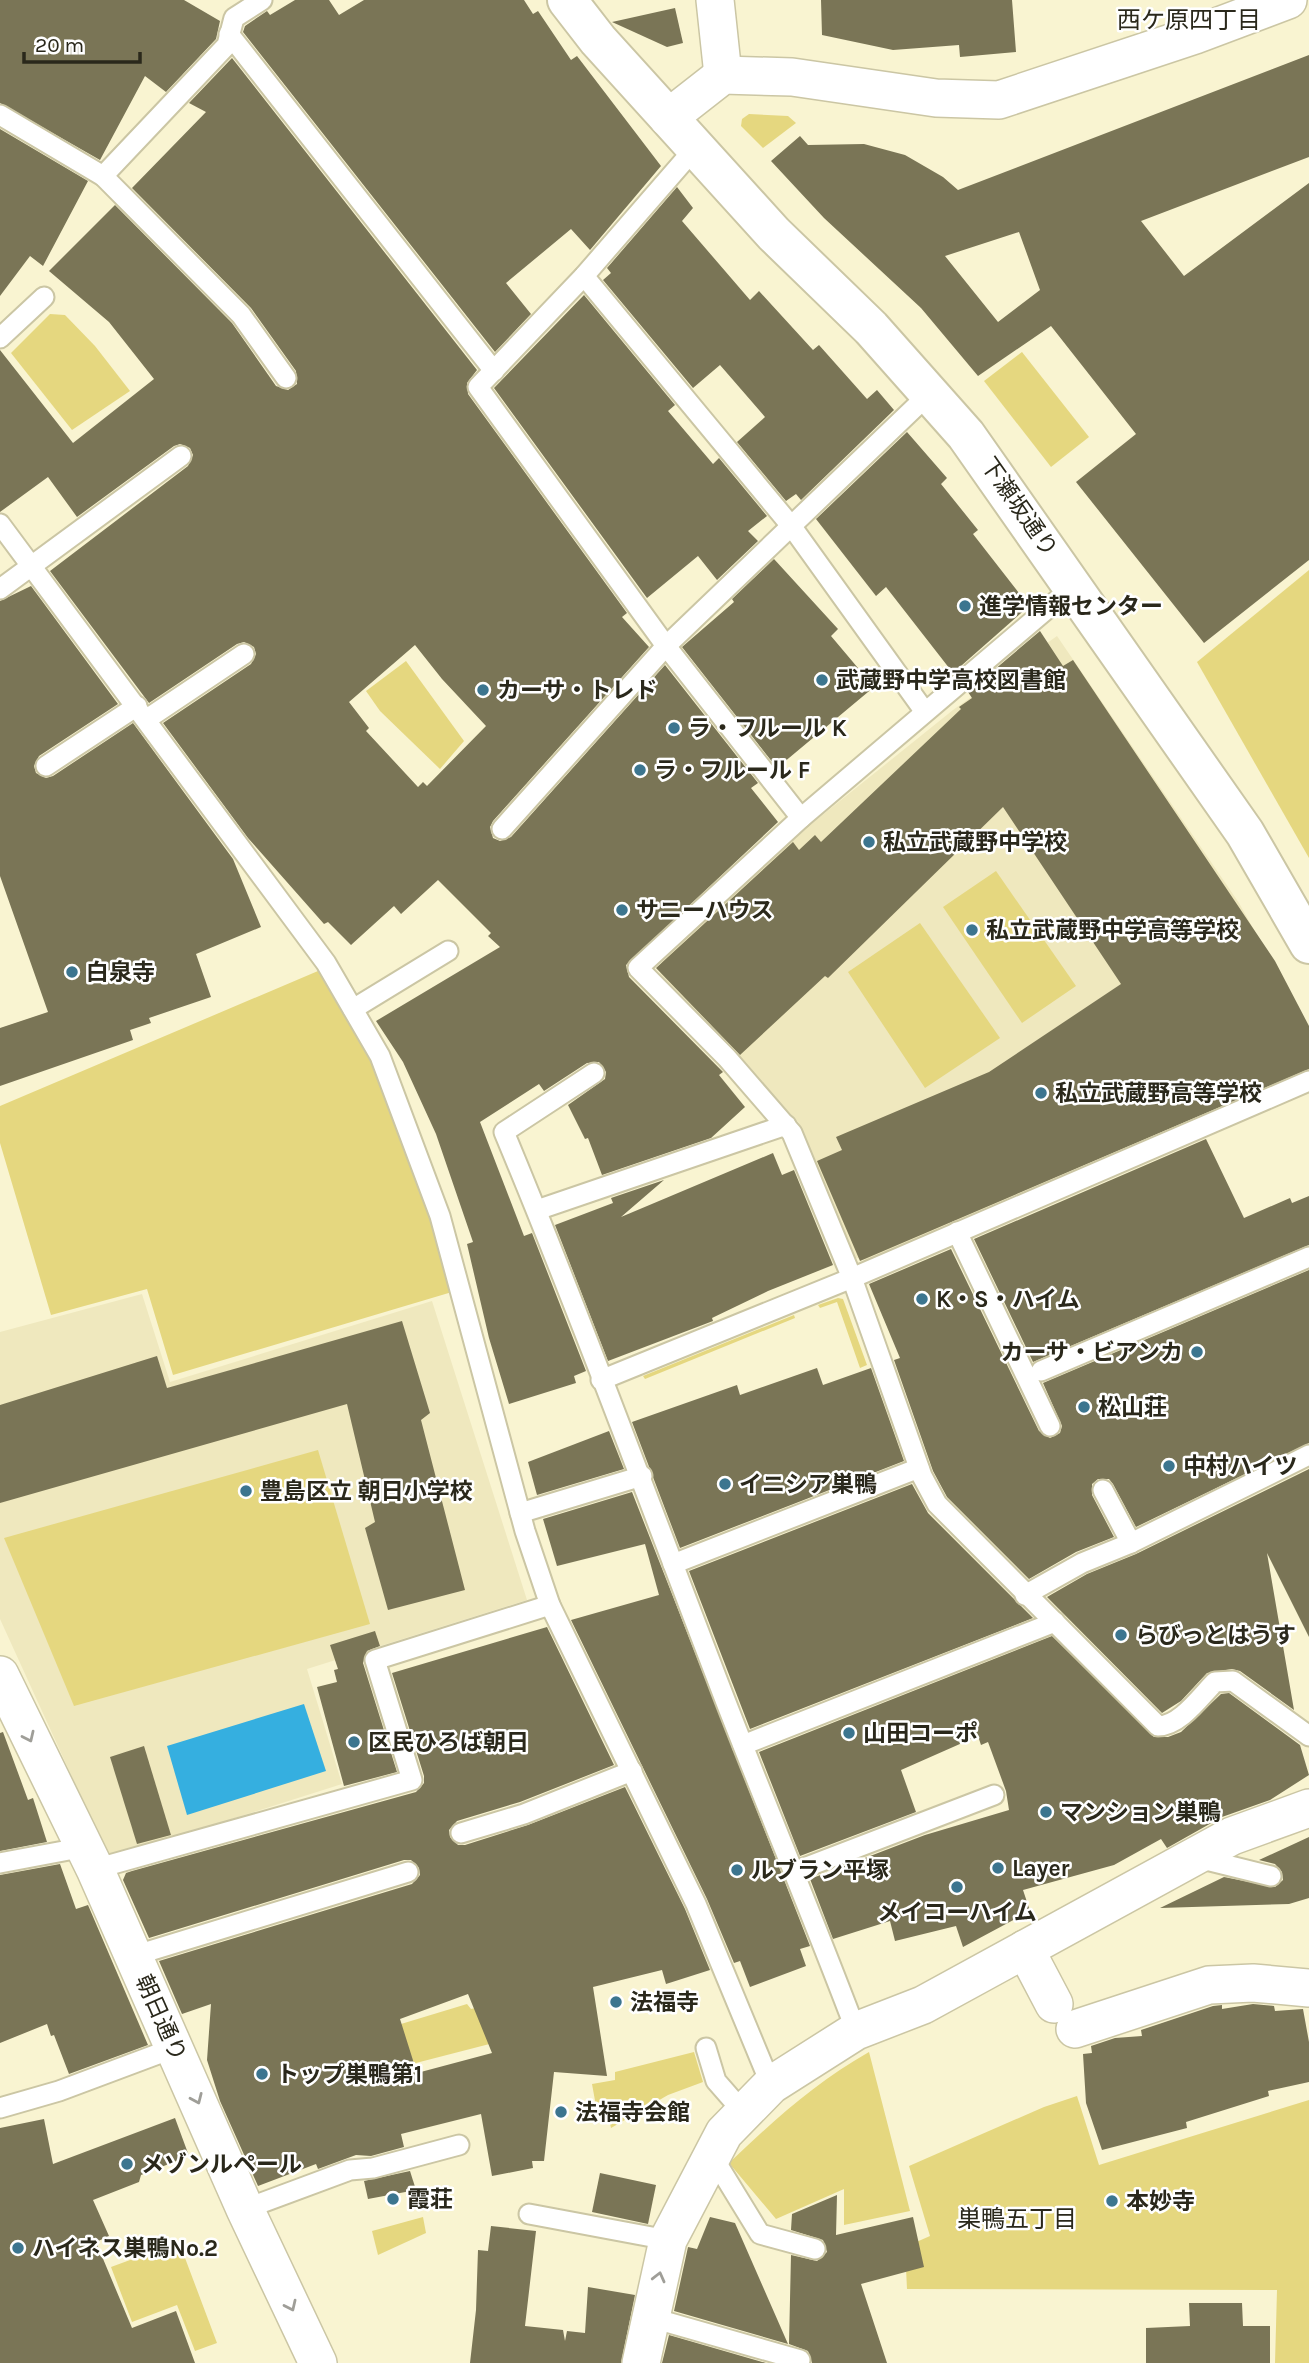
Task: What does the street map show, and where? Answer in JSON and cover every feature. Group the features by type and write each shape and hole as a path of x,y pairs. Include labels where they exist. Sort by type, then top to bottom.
{"street":[{"name":"下瀬坂通り","path":"567,0 668,118 774,234 871,328 931,392 982,455 1245,833 1309,944"},
{"path":"715,0 723,75"},
{"path":"668,118 723,75 792,77 936,99 999,100 1195,35 1288,0"},
{"name":"朝日通り","path":"0,1675 90,1858 245,2209 318,2363"},
{"path":"641,2363 668,2240 724,2133 771,2085 856,2031 923,2005 1193,1856 1232,1836 1309,1808"},
{"path":"1025,1949 1065,2017 1209,1985 1253,1983 1309,1988"}],"lane":[{"path":"103,176 227,45 234,18 262,0"},
{"path":"229,34 494,371"},
{"path":"0,115 103,176 241,315 286,378"},
{"path":"696,146 584,276 478,387 666,646 801,818"},
{"path":"584,276 792,527 925,712"},
{"path":"0,338 44,297"},
{"path":"502,829 666,646 931,392"},
{"path":"0,589 181,456"},
{"path":"0,524 326,963 380,1056 440,1216 520,1513 550,1605 696,1904 771,2085"},
{"path":"1074,586 801,818 638,968 727,1058 792,1133 852,1278 919,1468 937,1504 1158,1727 1165,1727 1182,1716 1215,1682 1233,1681 1309,1735"},
{"path":"46,766 244,653"},
{"path":"353,1009 448,951"},
{"path":"594,1073 504,1132 537,1210 601,1380 642,1476 673,1564 743,1745 796,1871 856,2031"},
{"path":"601,1380 852,1278 1309,1081"},
{"path":"537,1210 786,1125"},
{"path":"957,1232 1050,1426"},
{"path":"1041,1371 1309,1257"},
{"path":"1025,1595 1082,1563 1131,1543 1309,1455"},
{"path":"673,1564 919,1468"},
{"path":"520,1513 642,1476"},
{"path":"1103,1490 1131,1543"},
{"path":"0,1863 90,1858 412,1780 375,1660 550,1605"},
{"path":"743,1745 1055,1622"},
{"path":"461,1833 524,1814 632,1771"},
{"path":"796,1871 994,1795"},
{"path":"1193,1856 1272,1876"},
{"path":"133,1956 408,1872"},
{"path":"0,2108 59,2091 174,2048"},
{"path":"706,2048 716,2081 744,2113"},
{"path":"245,2209 350,2170 373,2168 459,2145"},
{"path":"711,2154 760,2234 815,2249"},
{"path":"529,2214 668,2240"},
{"path":"649,2317 800,2360"}],"shaded area":[{"path":"749,114 788,116 796,123 763,148 741,126 742,119"},
{"path":"50,314 65,315 95,346 130,391 72,430 11,353"},
{"path":"1022,352 1089,437 1051,467 984,381"},
{"path":"1309,570 1309,858 1197,662"},
{"name":"私立武蔵野中学高等学校","path":"1057,636 1239,903 1309,1028 1309,1073 866,1260 852,1257 799,1123 660,976 662,956 759,866 953,710"},
{"path":"406,661 464,741 440,769 380,711 366,691"},
{"path":"996,871 1076,986 1022,1023 943,907"},
{"path":"920,923 1000,1038 925,1088 848,972"},
{"path":"318,971 370,1059 428,1204 452,1292 173,1375 147,1289 51,1315 0,1143 0,1106"},
{"name":"豊島区立 朝日小学校","path":"142,1294 170,1382 432,1301 527,1600 307,1669 342,1784 109,1858 0,1619 0,1332"},
{"path":"838,1298 843,1299 867,1365 860,1368 837,1302 820,1308 818,1305"},
{"path":"794,1315 795,1318 645,1379 643,1376"},
{"path":"318,1450 370,1624 74,1706 4,1538"},
{"path":"495,2003 505,2040 412,2064 401,2024 467,2004 471,2009"},
{"path":"694,2052 703,2082 668,2095 611,2128 606,2106 596,2106 592,2084 615,2080 615,2072"},
{"path":"869,2052 910,2211 844,2225 844,2189 776,2219 729,2163 796,2103"},
{"name":"本妙寺","path":"1077,2096 1099,2165 1309,2100 1309,2363 1275,2363 1277,2290 907,2289 905,2247 930,2236 909,2166 1044,2107"},
{"path":"423,2217 426,2233 378,2255 372,2231"},
{"path":"179,2242 217,2343 195,2351 177,2305 132,2322 111,2267"}],"water":[{"path":"304,1704 326,1771 187,1815 167,1746"}],"building":[{"path":"0,0 184,0 220,21 216,39 166,92 145,76 100,160 0,103"},
{"path":"295,0 329,0 339,15 364,0 524,0 533,14 538,11 571,60 577,56 661,166 590,250 571,229 506,283 531,314 495,352 243,32 245,26 267,11 270,15"},
{"path":"821,0 1012,0 1016,52 960,57 959,45 893,50 822,35"},
{"path":"675,8 683,43 667,47 612,22"},
{"path":"1309,55 1309,157 1141,221 1184,276 1309,183 1309,560 1204,643 1076,482 1136,434 1051,326 978,376 921,308 824,218 771,161 800,136 808,145 864,144 905,155 943,177 958,190","holes":["1019,232 1040,290 998,322 945,256"]},
{"path":"232,58 477,370 467,383 468,394 627,613 622,617 649,647 493,821 490,827 493,838 500,841 511,837 665,665 758,783 751,788 778,822 626,965 629,977 723,1072 719,1075 745,1107 711,1138 602,1175 588,1138 585,1139 568,1105 605,1079 606,1072 599,1062 587,1063 544,1091 539,1084 480,1122 524,1236 532,1233 586,1371 574,1376 576,1383 509,1404 489,1338 467,1244 473,1242 436,1134 403,1062 376,1021 500,947 488,936 491,933 438,880 401,914 394,906 351,945 328,922 324,924 248,838 163,723 251,664 256,654 254,647 244,642 237,644 149,703 50,571 188,466 193,455 190,448 180,444 174,446 77,517 48,477 0,512 0,350 73,443 154,379 109,322 49,271 115,205 232,323 276,386 288,390 297,384 296,371 251,308 132,188 206,112 189,103","holes":["415,645 442,679 486,726 427,786 423,782 418,787 366,731 369,728 349,702"]},
{"path":"0,129 88,181 43,266 30,256 0,296"},
{"path":"677,187 693,208 682,221 750,300 759,291 813,350 819,345 867,399 877,390 894,410 801,500 796,494 786,501 737,442 765,417 720,365 693,388 603,280 611,273 607,268"},
{"path":"584,295 675,405 668,411 713,464 719,458 767,516 748,531 758,541 717,580 698,556 647,598 494,388"},
{"path":"907,432 947,478 941,484 978,530 973,534 1029,606 953,673 886,587 876,596 816,519"},
{"path":"774,559 838,629 831,636 874,687 777,768 682,647 734,602 732,599"},
{"path":"31,586 118,704 39,756 34,766 36,773 46,778 53,776 133,723 233,859 261,927 196,954 211,997 149,1018 151,1023 130,1030 133,1040 0,1086 0,1028 48,1012 0,876 0,601"},
{"name":"私立武蔵野中学高等学校","path":"1040,631 1063,666 1073,660 1275,961 1309,1026 1309,1069 860,1261 817,1161 842,1150 836,1137 989,1072 1121,984 1003,807 828,978 825,976 740,1055 656,968 793,842 799,850 815,835 821,842 961,709 959,707 972,698 968,692"},
{"path":"1206,1139 1244,1218 1290,1198 1292,1203 1309,1196 1309,1245 1033,1362 974,1239"},
{"path":"773,1153 782,1175 794,1170 833,1265 768,1291 712,1318 713,1321 608,1361 555,1225 613,1203 611,1198 664,1180 621,1217"},
{"path":"951,1249 1039,1431 1050,1438 1060,1433 1062,1426 1043,1383 1309,1270 1309,1443 1136,1527 1113,1484 1109,1479 1098,1479 1092,1484 1092,1495 1114,1537 1076,1552 1029,1579 947,1497 933,1471 894,1360 900,1358 869,1284"},
{"path":"402,1321 430,1413 421,1420 465,1590 388,1610 365,1528 375,1522 347,1404 0,1503 0,1405 157,1356 167,1388"},
{"name":"イニシア巣鴨","path":"817,1368 823,1385 871,1368 904,1461 680,1548 632,1422 737,1385 740,1395"},
{"path":"609,1431 624,1469 537,1495 528,1462"},
{"path":"1309,1469 1309,1637 1267,1553 1294,1710 1240,1671 1232,1669 1207,1673 1181,1701 1162,1713 1047,1597 1087,1574 1136,1554"},
{"path":"912,1484 928,1513 1033,1618 750,1729 689,1571"},
{"path":"632,1492 810,1946 800,1949 806,1966 750,1987 740,1961 734,1963 707,1899 571,1620 659,1595 645,1544 557,1566 543,1519"},
{"path":"547,1627 614,1765 520,1802 457,1821 449,1830 450,1837 458,1845 465,1845 528,1825 625,1787 685,1909 710,1970 666,1984 662,1970 593,1987 607,2076 554,2072 544,2161 532,2161 533,2168 492,2176 481,2114 401,2134 404,2147 371,2156 356,2155 318,2169 316,2164 258,2186 220,2101 207,2060 211,2004 182,2014 159,1961 412,1884 420,1875 419,1868 411,1860 404,1860 149,1938 123,1880 126,1873 132,1871 416,1792 424,1783 424,1776 392,1673","holes":["468,1994 492,2053 417,2073 400,2019"]},
{"path":"375,1631 380,1646 367,1651 363,1663 397,1772 344,1786 317,1687 337,1682 334,1670 338,1669 330,1645"},
{"path":"1052,1636 1154,1737 1168,1737 1181,1732 1221,1694 1229,1693 1300,1745 1309,1775 1270,1800 1222,1817 1167,1848 1161,1839 1114,1865 1023,1890 1030,1911 963,1947 956,1926 895,1941 890,1921 833,1939 810,1879 925,1835 1009,1810 1006,1791 988,1742 981,1745 978,1736 901,1770 916,1812 800,1856 759,1752"},
{"path":"3,1732 28,1800 33,1798 47,1842 0,1851 0,1733"},
{"path":"144,1746 171,1835 137,1844 110,1757"},
{"path":"1309,1837 1309,1898 1289,1904 1160,1908 1224,1877 1275,1887 1283,1880 1282,1872 1275,1864 1259,1860"},
{"path":"60,1864 76,1909 88,1905 148,2045 69,2074 47,2024 0,2043 0,1875"},
{"path":"1253,2004 1274,2006 1275,2011 1303,2009 1309,2042 1309,2082 1268,2091 1269,2096 1186,2122 1187,2128 1102,2150 1086,2103 1083,2054 1092,2053 1091,2046 1115,2038 1142,2036 1141,2030 1213,2006 1222,2005 1222,2009"},
{"path":"175,2118 189,2156 141,2175 139,2182 93,2200 109,2236 96,2242 132,2328 176,2311 195,2363 0,2363 0,2128 44,2119 53,2164"},
{"path":"410,2171 416,2190 368,2199 364,2181"},
{"path":"600,2173 656,2185 648,2224 592,2212"},
{"path":"837,2195 836,2235 913,2217 924,2267 861,2284 887,2363 812,2363 808,2351 789,2344 791,2255 817,2261 827,2252 823,2240 791,2230 792,2214"},
{"path":"710,2217 735,2223 788,2344 674,2311 688,2247 697,2249"},
{"path":"491,2226 536,2231 525,2326 563,2330 565,2341 567,2331 585,2333 588,2287 635,2295 621,2363 470,2363 476,2310 478,2250 488,2251"},
{"path":"1189,2303 1242,2303 1243,2326 1270,2326 1270,2363 1146,2363 1146,2328 1190,2326"},
{"path":"669,2335 766,2363 662,2363"}],"place":[{"name":"進学情報センター","path":"965,606"},
{"name":"武蔵野中学高校図書館","path":"822,680"},
{"name":"カーサ・トレド","path":"483,690"},
{"name":"ラ・フルール K","path":"674,728"},
{"name":"ラ・フルール F","path":"640,770"},
{"name":"私立武蔵野中学校","path":"869,842"},
{"name":"サニーハウス","path":"622,910"},
{"name":"私立武蔵野中学高等学校","path":"972,930"},
{"name":"白泉寺","path":"72,972"},
{"name":"私立武蔵野高等学校","path":"1041,1093"},
{"name":"K・S・ハイム","path":"922,1299"},
{"name":"カーサ・ビアンカ","path":"1197,1352"},
{"name":"松山荘","path":"1084,1407"},
{"name":"中村ハイツ","path":"1169,1466"},
{"name":"イニシア巣鴨","path":"725,1484"},
{"name":"豊島区立 朝日小学校","path":"246,1491"},
{"name":"らびっとはうす","path":"1121,1635"},
{"name":"山田コーポ","path":"849,1733"},
{"name":"区民ひろば朝日","path":"354,1742"},
{"name":"マンション巣鴨","path":"1046,1812"},
{"name":"Layer","path":"998,1868"},
{"name":"ルブラン平塚","path":"737,1870"},
{"name":"メイコーハイム","path":"957,1887"},
{"name":"法福寺","path":"616,2002"},
{"name":"トップ巣鴨第1","path":"262,2074"},
{"name":"法福寺会館","path":"561,2112"},
{"name":"メゾンルペール","path":"127,2164"},
{"name":"霞荘","path":"393,2199"},
{"name":"本妙寺","path":"1112,2201"},
{"name":"ハイネス巣鴨No.2","path":"18,2248"}],"district":[{"name":"西ケ原四丁目","path":"1189,20"},
{"name":"巣鴨五丁目","path":"1017,2219"}]}
